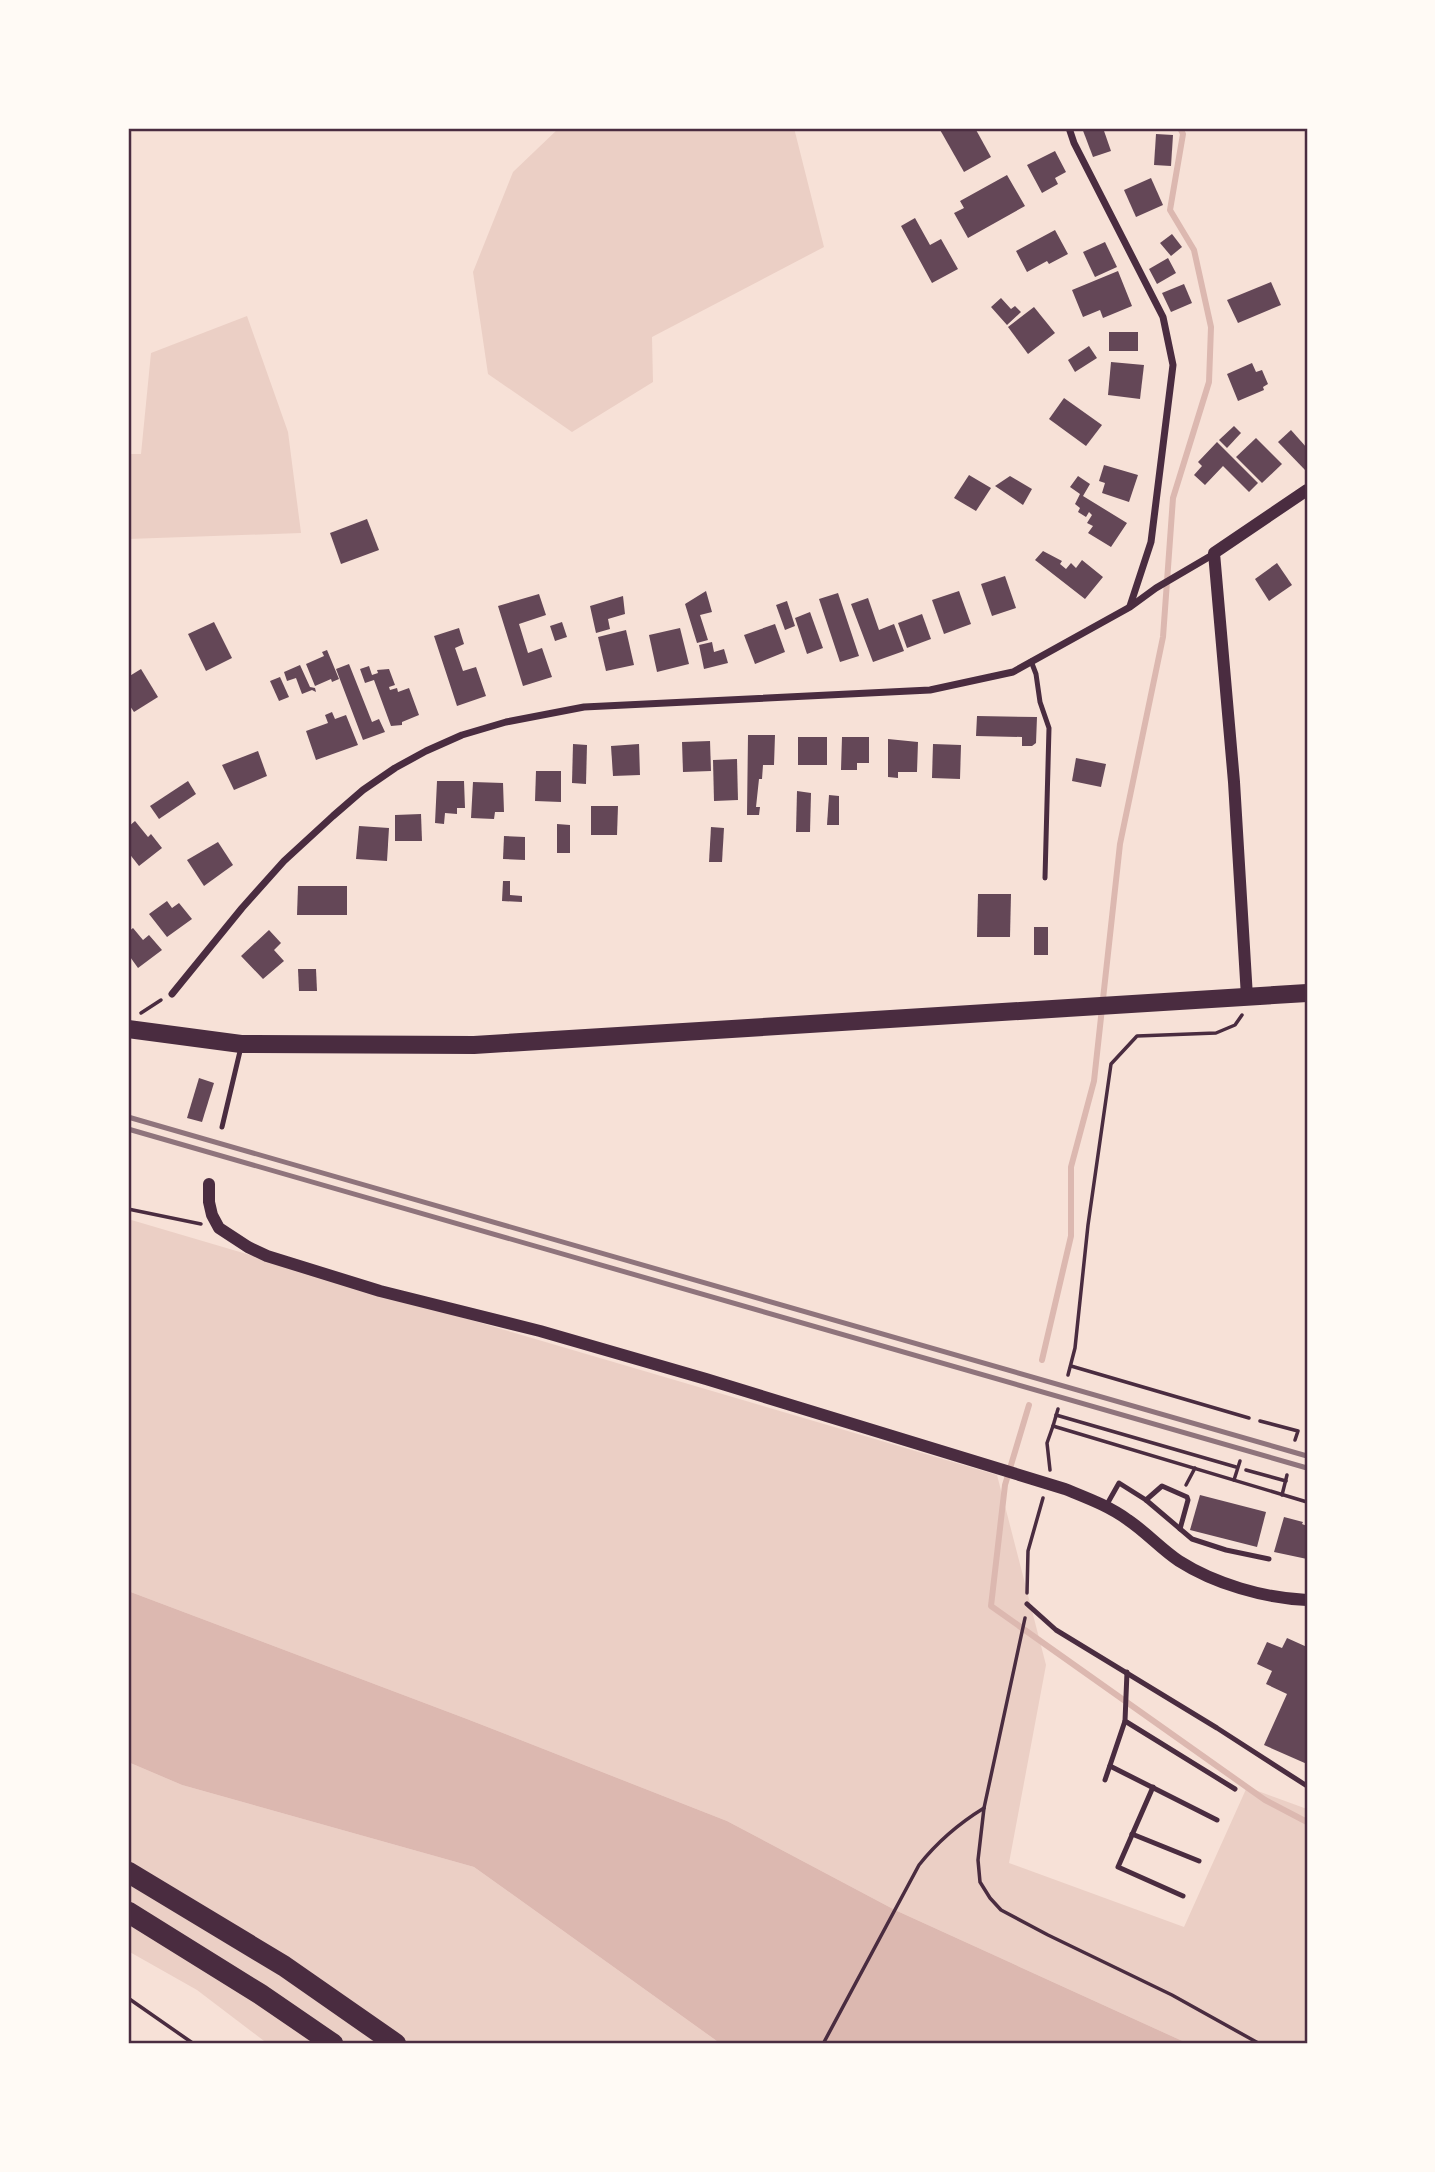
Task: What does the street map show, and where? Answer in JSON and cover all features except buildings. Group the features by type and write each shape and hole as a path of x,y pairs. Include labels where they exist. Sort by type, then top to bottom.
{"highway":[{"path":"128,1872 284,1966 396,2044"},
{"path":"128,1912 260,1994 333,2044"}],"main road":[{"path":"132,1030 241,1044 474,1045 1307,993"}],"street":[{"path":"1069,128 1163,317 1172,365 1152,542 1130,607"},
{"path":"172,994 275,870 333,816 363,790 396,768 462,735 506,722 584,707 930,690 1013,672 1130,607 1307,490"},
{"path":"1214,553 1234,782 1247,997"},
{"path":"209,1184 209,1202 219,1228 248,1247 280,1260 380,1291 564,1338 1048,1483 1106,1506 1197,1571 1254,1591 1307,1600"}],"lane":[{"path":"1031,661 1049,728 1045,878"},
{"path":"222,1127 241,1044"},
{"path":"1106,1506 1119,1483 1146,1500 1192,1539 1269,1559"},
{"path":"1146,1500 1162,1486 1181,1492 1188,1500 1180,1529"},
{"path":"1027,1604 1055,1630 1127,1672 1307,1786"},
{"path":"1105,1780 1125,1721 1127,1672"},
{"path":"1125,1721 1235,1789"},
{"path":"1110,1766 1217,1820"},
{"path":"1153,1787 1118,1867 1183,1896"},
{"path":"1132,1834 1199,1861"}],"path":[{"path":"132,1030 145,1009 172,994"},
{"path":"1068,1375 1075,1348 1088,1225 1111,1064 1137,1036 1216,1033 1235,1025 1243,1014 1247,997"},
{"path":"128,1209 219,1228"},
{"path":"1071,1366 1249,1418"},
{"path":"1058,1409 1047,1443 1050,1469 1048,1483 1028,1551 1027,1604 984,1808 978,1860 980,1882 1001,1910 1048,1936 1172,1994 1260,2044"},
{"path":"1056,1415 1236,1467"},
{"path":"1260,1421 1298,1432 1295,1440"},
{"path":"1053,1426 1307,1502"},
{"path":"1234,1480 1240,1461"},
{"path":"1181,1492 1195,1468"},
{"path":"1246,1470 1286,1481"},
{"path":"1282,1495 1287,1475"},
{"path":"823,2044 919,1865 935,1845 961,1821 984,1808"},
{"path":"128,1998 194,2044"}],"shaded area":[{"path":"559,128 794,128 824,247 652,337 653,382 572,432 488,374 473,272 513,172"},
{"path":"247,316 288,432 301,533 128,539 128,454 141,454 151,353"},
{"path":"128,1219 997,1475 1046,1665 1009,1863 1184,1927 1247,1787 1307,1809 1307,2044 1189,2044 895,1910 727,1821 128,1591"},
{"path":"128,1591 727,1821 895,1910 1189,2044 721,2044 474,1867 182,1785 128,1762"},
{"path":"128,1762 182,1785 474,1867 721,2044 268,2044 197,1990 128,1951"}],"waterway":[{"path":"1042,1360 1071,1236 1071,1167 1094,1081 1120,844 1163,637 1173,498 1209,382 1211,327 1194,250 1170,210 1183,134 1180,128"},
{"path":"1029,1405 1005,1485 991,1606 1265,1800 1307,1822"}],"railway":[{"path":"128,1117 1307,1456"},
{"path":"128,1129 1307,1468"}]}
